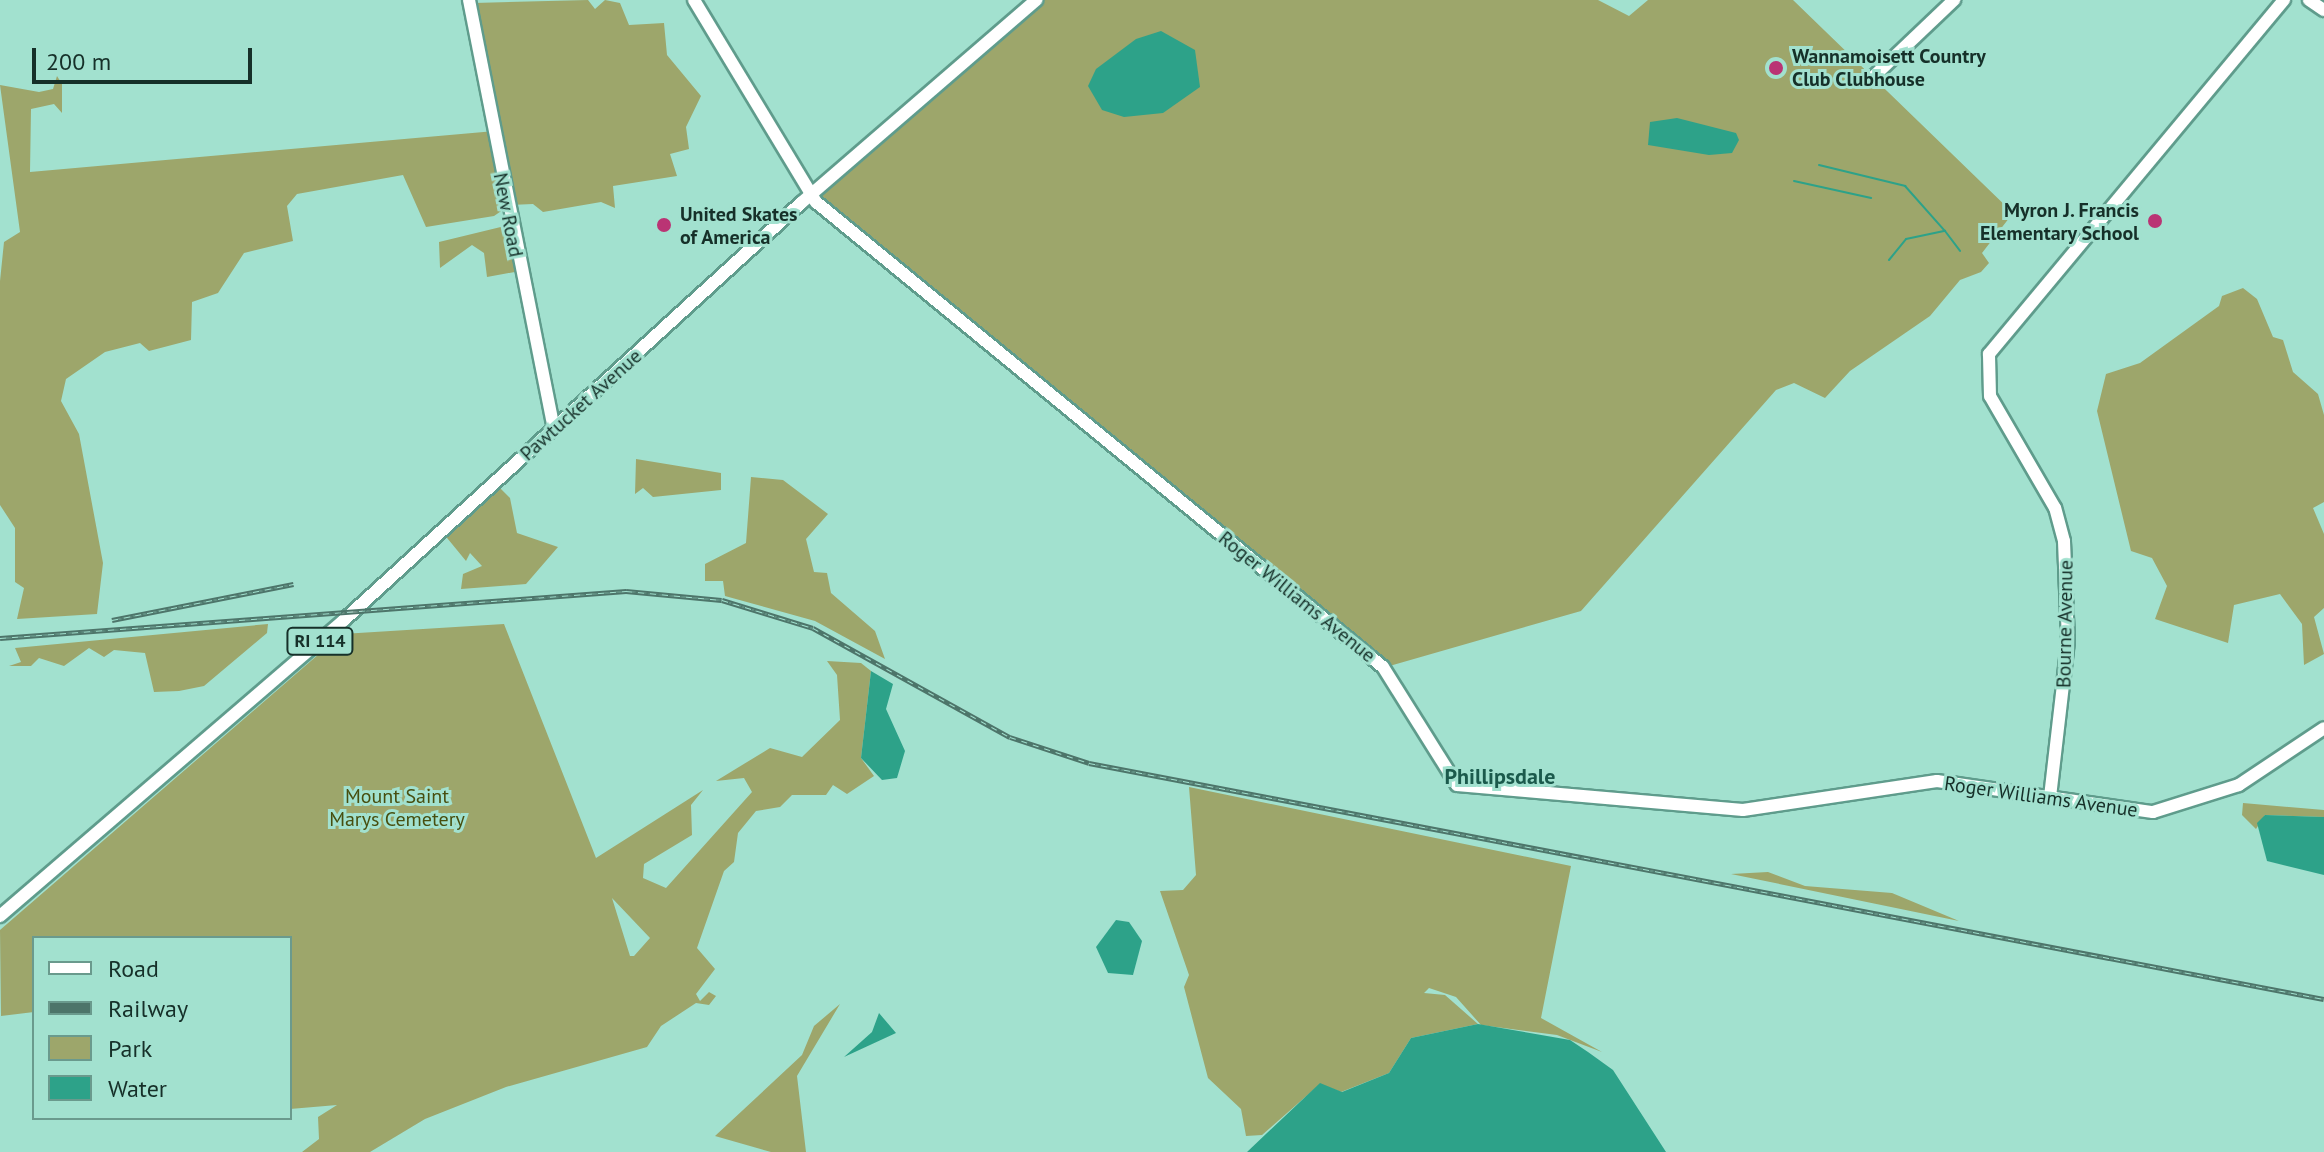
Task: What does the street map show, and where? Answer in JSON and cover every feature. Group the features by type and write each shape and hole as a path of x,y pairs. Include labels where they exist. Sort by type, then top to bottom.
{"main road":[{"name":"New Road","path":"469,0 554,428"},
{"name":"Roger Williams Avenue","path":"694,0 810,194 1383,667 1457,785 1728,810 1937,781 2143,812 2179,808 2239,785 2324,728"},
{"name":"Pawtucket Avenue","path":"0,916 126,810 554,428 810,194 1036,0"},
{"path":"1871,79 1954,0"},
{"name":"Bourne Avenue","path":"2050,797 2068,641 2067,557 2055,508 1990,396 1989,354 2284,0"},
{"path":"2309,0 2324,10"}],"green space":[{"path":"588,0 595,9 605,0 620,3 629,25 664,23 667,55 701,96 686,127 689,149 670,154 677,176 613,186 615,208 601,202 543,212 533,204 510,205 494,216 426,227 403,175 297,194 287,206 293,241 244,253 218,293 192,302 191,340 149,351 140,343 105,352 66,379 61,401 79,434 103,563 97,614 17,619 24,588 15,582 15,528 0,505 0,281 4,242 20,232 0,85 39,92 53,89 57,76 62,84 62,113 54,104 31,109 30,172 495,131 474,3"},
{"path":"1035,0 1598,0 1629,16 1648,0 1793,0 2013,213 1982,253 1989,263 1981,272 1960,280 1930,316 1850,371 1825,398 1794,383 1776,390 1581,611 1386,667 813,196"},
{"path":"513,224 520,271 487,277 484,253 472,245 440,268 439,242"},
{"path":"2243,288 2257,299 2273,337 2283,340 2293,372 2318,394 2324,415 2324,502 2313,508 2324,534 2324,608 2314,617 2324,654 2304,665 2302,624 2280,594 2234,605 2228,643 2155,619 2167,586 2152,558 2131,551 2097,411 2106,374 2140,363 2219,306 2222,296"},
{"path":"636,459 721,473 721,490 653,497 643,488 635,494"},
{"path":"751,477 783,480 828,514 806,539 814,572 827,573 831,593 875,631 885,659 815,621 725,596 723,581 705,581 705,564 746,543"},
{"path":"497,485 510,498 517,533 558,547 526,584 461,589 463,574 482,566 470,553 466,561 443,533"},
{"path":"268,624 267,633 204,686 179,691 154,692 145,653 114,650 104,657 89,648 64,666 39,658 31,666 9,666 21,662 15,648"},
{"name":"Mount Saint Marys Cemetery","path":"504,624 596,858 703,790 691,805 692,835 644,864 643,878 666,888 752,792 744,778 716,781 770,748 802,757 840,720 837,675 827,661 861,663 871,671 861,758 874,776 847,794 833,785 826,795 792,795 780,807 756,811 738,833 734,862 724,871 697,948 715,969 696,994 700,1001 709,992 716,996 709,1005 696,1003 661,1026 647,1047 506,1087 425,1119 370,1152 302,1152 319,1139 318,1117 337,1105 292,1109 292,936 32,936 32,1012 1,1016 0,930 342,634","holes":["612,898 650,938 634,956 630,956"]},
{"path":"1189,787 1571,866 1541,1018 1602,1052 1557,1035 1481,1025 1456,997 1429,988 1424,993 1445,995 1478,1024 1411,1038 1389,1073 1341,1092 1320,1084 1262,1135 1246,1136 1241,1109 1208,1078 1184,987 1189,975 1160,891 1183,890 1196,875"},
{"path":"2243,803 2324,810 2324,817 2265,815 2256,829 2242,815"},
{"path":"1768,872 1805,886 1892,893 1959,921 1731,874"},
{"path":"840,1004 797,1076 806,1152 771,1152 715,1136 802,1055 814,1026"}],"water":[{"path":"1161,31 1195,50 1200,87 1163,113 1124,117 1102,110 1088,86 1096,69 1136,39"},
{"path":"1677,118 1736,133 1739,140 1732,153 1709,155 1648,145 1650,122"},
{"path":"871,671 893,684 886,709 905,751 897,778 882,780 861,758"},
{"path":"2265,815 2324,817 2324,875 2267,861 2257,823"},
{"path":"1116,920 1129,922 1142,941 1133,975 1108,973 1096,947"},
{"path":"879,1013 896,1033 844,1057 872,1032"},
{"path":"1478,1024 1570,1040 1588,1052 1613,1070 1666,1152 1247,1152 1320,1083 1342,1092 1389,1073 1411,1038"}],"waterway":[{"path":"1819,165 1905,186 1945,231"},
{"path":"1794,181 1871,198"},
{"path":"1889,260 1906,239 1945,231 1960,251"}],"railway":[{"path":"112,620 293,584"},
{"path":"0,638 626,591 722,600 813,628 1010,737 1089,763 2324,999"}],"place":[{"name":"Wannamoisett Country Club Clubhouse","path":"1776,68"},
{"name":"Myron J. Francis Elementary School","path":"2155,221"},
{"name":"United Skates of America","path":"664,225"}],"district":[{"name":"Phillipsdale","path":"1500,777"}]}
